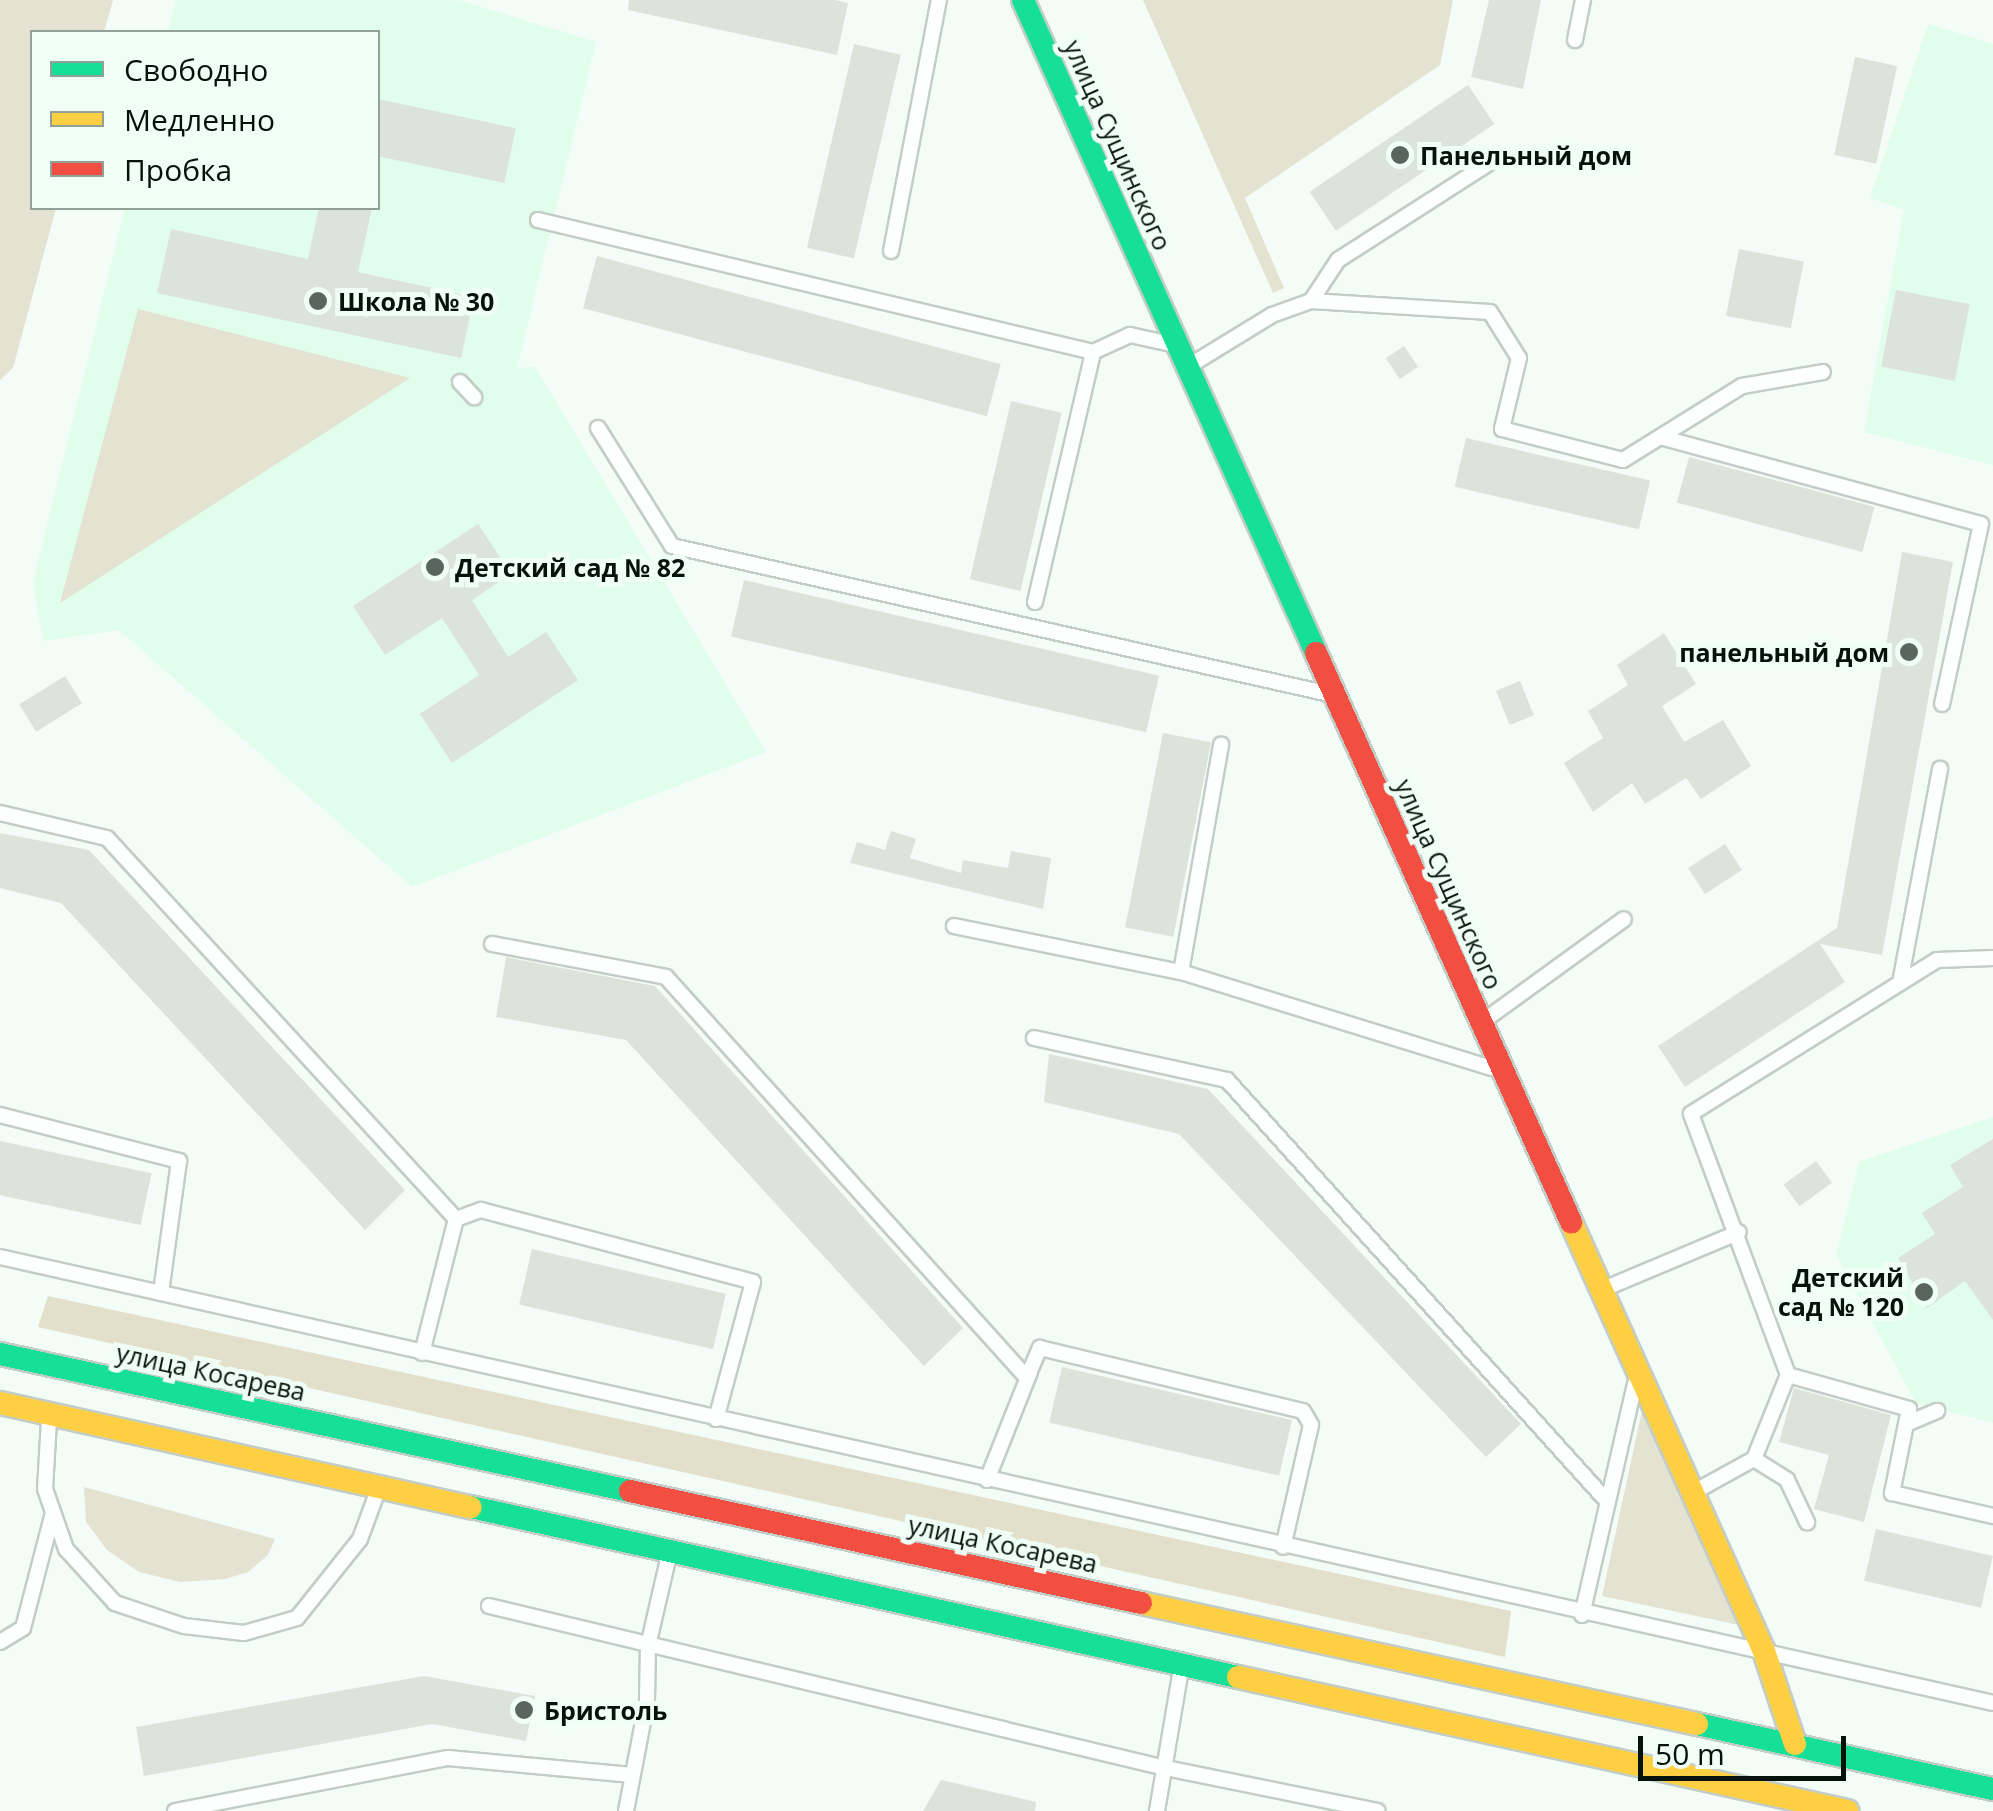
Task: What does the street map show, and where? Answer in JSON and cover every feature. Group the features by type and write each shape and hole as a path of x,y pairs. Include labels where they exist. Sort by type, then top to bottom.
{"main road":[{"name":"улица Сущинского","path":"1023,0 1764,1650 1795,1744 1784,1797"},
{"name":"улица Косарева","path":"0,1354 1993,1789"},
{"path":"0,1403 378,1490 1847,1811"}],"lane":[{"path":"891,251 938,0"},
{"path":"1575,40 1582,0"},
{"path":"1311,301 1338,260 1489,163"},
{"path":"538,220 1093,352 1130,335 1184,356 1311,301 1490,312 1519,358 1502,429 1623,460 1742,386 1823,372"},
{"path":"1035,602 1093,352"},
{"path":"460,382 474,396"},
{"path":"598,428 672,546 1335,695"},
{"path":"1664,438 1981,524 1942,704"},
{"path":"1181,972 1221,744"},
{"path":"1900,983 1940,769"},
{"path":"0,813 108,838 456,1219"},
{"path":"1481,1022 1624,919"},
{"path":"954,926 1181,972 1503,1071"},
{"path":"492,944 666,977 1027,1378"},
{"path":"1691,1494 1754,1459 1788,1374 1739,1232 1691,1114 1937,960 1993,958"},
{"path":"1034,1038 1228,1080 1606,1500"},
{"path":"0,1115 179,1161 161,1293"},
{"path":"456,1219 482,1210 753,1282 716,1419"},
{"path":"422,1352 456,1219"},
{"path":"1601,1290 1739,1232"},
{"path":"0,1257 1582,1615 1764,1650 1993,1703"},
{"path":"986,1480 1040,1348 1302,1411 1310,1425 1283,1547"},
{"path":"1582,1615 1638,1374"},
{"path":"1788,1374 1909,1409 1892,1493 1993,1516"},
{"path":"1906,1424 1938,1411"},
{"path":"50,1414 45,1489 66,1549 115,1603 184,1626 244,1633 296,1618 360,1538 378,1490"},
{"path":"1754,1459 1786,1480 1806,1522"},
{"path":"0,1642 22,1628 53,1513"},
{"path":"626,1811 647,1701 648,1646 670,1554"},
{"path":"489,1606 1161,1767 1378,1811"},
{"path":"1157,1811 1161,1767 1182,1666"},
{"path":"175,1811 448,1758 632,1775"}],"shaded area":[{"path":"0,0 113,0 105,30 30,30 30,210 55,210 13,368 0,380"},
{"path":"176,0 458,0 596,42 517,368 535,367 766,752 412,887 119,630 43,641 33,583 125,210 380,210 380,30 168,30"},
{"path":"1143,0 1453,0 1440,65 1245,198 1284,288 1273,293"},
{"path":"1928,24 1993,44 1993,465 1864,432 1904,210 1870,198"},
{"path":"138,309 410,378 60,603"},
{"name":"Детский сад № 120","path":"1993,1117 1993,1423 1916,1403 1836,1255 1859,1162"},
{"path":"48,1296 1511,1611 1505,1657 38,1327"},
{"path":"1643,1406 1739,1625 1602,1596"},
{"path":"84,1487 275,1539 268,1555 248,1572 225,1579 180,1582 139,1572 107,1550 86,1522"}],"building":[{"path":"629,0 848,3 837,55 628,10"},
{"name":"панельный дом","path":"1489,0 1541,0 1523,89 1471,77"},
{"path":"854,44 901,55 854,258 807,248"},
{"path":"1855,57 1897,66 1876,164 1834,155"},
{"name":"Панельный дом","path":"1468,85 1494,124 1336,231 1310,192"},
{"path":"380,99 516,128 504,183 380,157"},
{"path":"319,210 372,210 358,272 474,297 461,358 157,293 171,229 308,259"},
{"path":"1739,249 1804,262 1791,328 1726,316"},
{"path":"597,256 1001,364 987,416 583,308"},
{"path":"1896,290 1970,304 1955,381 1881,367"},
{"path":"1404,346 1418,367 1400,379 1386,358"},
{"path":"1011,401 1062,413 1021,591 970,579"},
{"path":"1466,438 1650,481 1639,529 1455,487"},
{"path":"1689,457 1874,507 1862,552 1677,502"},
{"path":"478,524 511,574 472,600 508,657 546,632 578,680 452,763 420,714 479,675 442,618 385,655 353,606"},
{"path":"1902,552 1953,562 1882,955 1820,944 1845,982 1685,1087 1658,1046 1837,928"},
{"path":"744,580 1159,676 1146,732 731,637"},
{"path":"1664,633 1696,684 1662,706 1684,742 1723,720 1751,766 1701,799 1686,778 1645,804 1632,783 1593,812 1564,763 1603,738 1588,711 1628,685 1617,665"},
{"path":"65,676 82,703 36,732 19,705"},
{"path":"1520,681 1534,715 1510,725 1496,691"},
{"path":"1163,733 1211,742 1173,937 1125,927"},
{"path":"891,831 916,839 910,858 961,873 963,860 1008,868 1011,851 1051,858 1043,909 850,863 857,842 885,850"},
{"path":"0,833 89,850 405,1190 365,1230 61,903 0,888"},
{"path":"1725,844 1742,870 1705,894 1688,868"},
{"path":"506,957 655,986 963,1328 924,1366 626,1040 496,1017"},
{"path":"1049,1054 1208,1089 1521,1424 1486,1457 1179,1134 1044,1102"},
{"path":"1993,1139 1993,1320 1965,1281 1927,1308 1898,1258 1935,1234 1922,1213 1963,1187 1950,1165"},
{"path":"0,1141 152,1173 141,1225 0,1195"},
{"path":"1816,1161 1832,1183 1800,1206 1784,1185"},
{"path":"532,1249 726,1294 713,1349 519,1305"},
{"path":"1062,1367 1292,1420 1279,1476 1049,1423"},
{"path":"1794,1388 1891,1415 1864,1522 1814,1509 1829,1455 1779,1442"},
{"path":"1876,1529 1993,1556 1981,1608 1864,1581"},
{"path":"424,1676 535,1696 526,1741 432,1724 144,1776 136,1727"},
{"path":"941,1780 1036,1802 1035,1811 923,1811"}],"traffic: fast":[{"path":"1023,0 1316,653"},
{"path":"0,1354 630,1491"},
{"path":"471,1507 1238,1677"},
{"path":"1697,1724 1993,1789"}],"traffic: slow":[{"path":"1571,1222 1764,1651 1795,1744"},
{"path":"0,1403 471,1507"},
{"path":"1141,1603 1697,1724"},
{"path":"1238,1677 1847,1811"}],"traffic: jam":[{"path":"1316,653 1571,1222"},
{"path":"630,1491 1141,1603"}],"place":[{"name":"Панельный дом","path":"1400,155"},
{"name":"Школа № 30","path":"318,301"},
{"name":"Детский сад № 82","path":"435,567"},
{"name":"панельный дом","path":"1909,652"},
{"name":"Детский сад № 120","path":"1924,1292"},
{"name":"Бристоль","path":"524,1710"}]}
